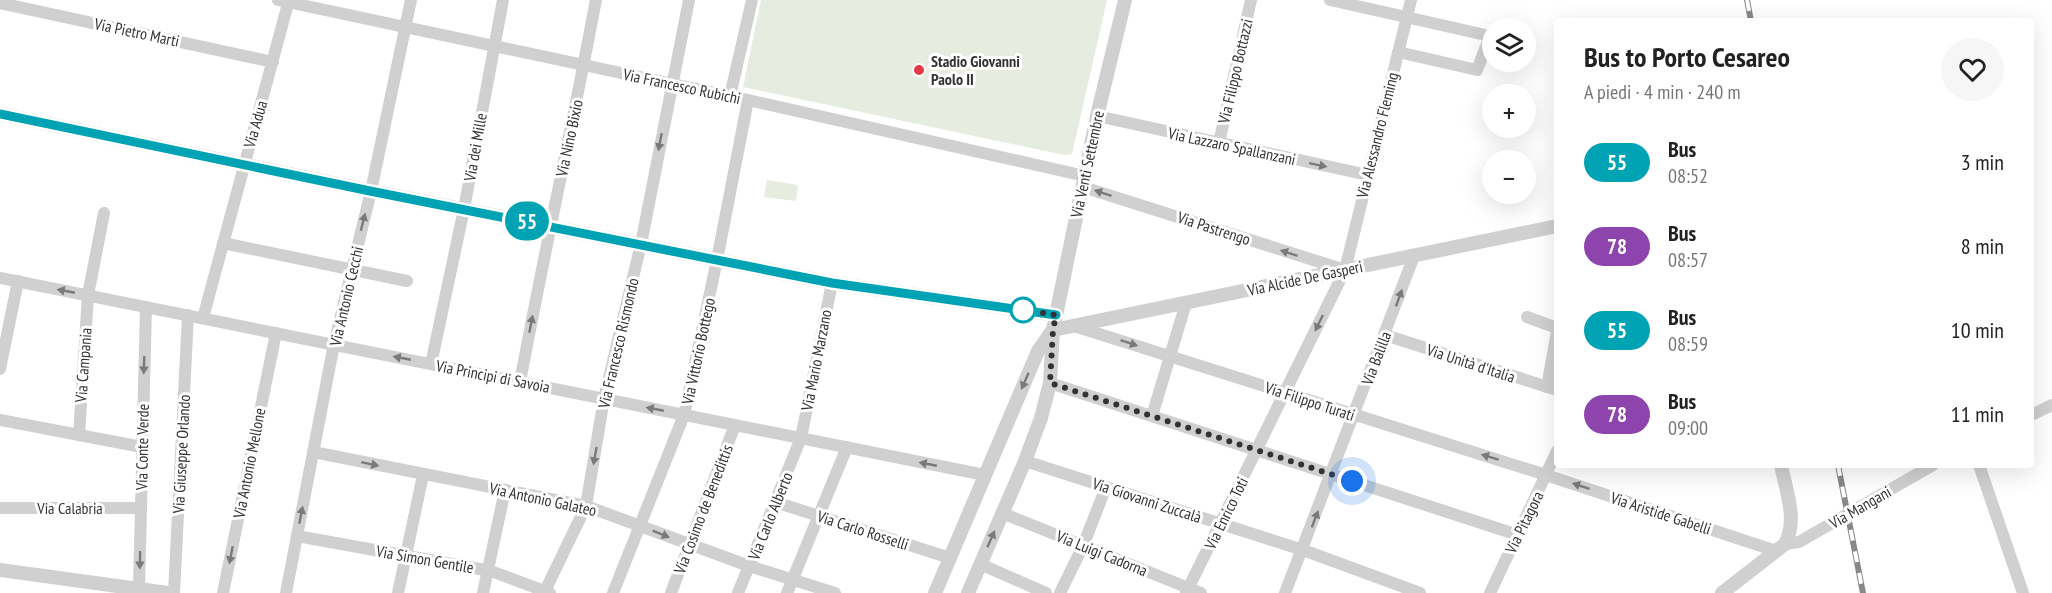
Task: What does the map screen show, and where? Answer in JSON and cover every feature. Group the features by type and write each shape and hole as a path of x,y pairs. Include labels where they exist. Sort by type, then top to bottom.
{"street":[{"name":"Via Antonio Cecchi","path":"286,593 334,344 411,0"},
{"name":"Via dei Mille","path":"431,364 464,209 503,0"},
{"name":"Via Nino Bixio","path":"520,382 550,225 570,141 596,0"},
{"name":"Via Francesco Rismondo","path":"546,592 586,506 604,399 641,244 689,0"},
{"path":"730,96 752,0"},
{"name":"Via Venti Settembre","path":"968,593 1041,418 1050,383 1056,315 1097,116 1125,0"},
{"name":"Via Filippo Bottazzi","path":"1219,143 1251,0"},
{"path":"1330,0 1490,36 1477,69 1398,52"},
{"name":"Via Alessandro Fleming","path":"1344,270 1410,0"},
{"name":"Via Francesco Rubichi","path":"285,1 748,100 1084,181"},
{"name":"Via Adua","path":"203,318 273,62 285,1"},
{"name":"Via Pietro Marti","path":"0,3 273,62"},
{"name":"Via Vittorio Bottego","path":"613,593 684,415 748,100"},
{"path":"0,114 370,191 550,225 832,283 1056,315"},
{"name":"Via Lazzaro Spallanzani","path":"1097,116 1368,175"},
{"name":"Via Pastrengo","path":"1084,181 1344,270"},
{"name":"Via Campania","path":"79,435 88,295 104,213"},
{"name":"Via Alcide De Gasperi","path":"1053,330 1554,227"},
{"path":"223,243 407,281"},
{"name":"Via Balilla","path":"1285,593 1414,256"},
{"name":"Via Enrico Toti","path":"1187,590 1286,393 1344,270"},
{"name":"Via Principi di Savoia","path":"0,278 986,475"},
{"path":"0,369 18,281"},
{"name":"Via Mario Marzano","path":"801,438 832,283"},
{"path":"1152,416 1186,303"},
{"name":"Via Conte Verde","path":"139,588 146,307"},
{"name":"Via Giuseppe Orlando","path":"174,593 188,315"},
{"path":"1527,317 1554,329"},
{"name":"Via Filippo Turati","path":"1074,325 1546,475"},
{"name":"Via Venti Settembre","path":"935,593 1038,351 1053,330"},
{"name":"Via Antonio Mellone","path":"223,593 276,333"},
{"name":"Via Unità d'Italia","path":"1385,335 1552,389"},
{"path":"1552,389 1554,365"},
{"path":"1050,383 1518,535"},
{"path":"2034,414 2052,405"},
{"path":"0,420 142,447"},
{"name":"Via Cosimo de Benedittis","path":"671,593 735,425"},
{"name":"Via Carlo Alberto","path":"738,593 801,438"},
{"path":"787,593 847,447"},
{"name":"Via Antonio Galateo","path":"313,452 586,506 689,545 833,593"},
{"name":"Via Pitagora","path":"1490,593 1554,458"},
{"name":"Via Giovanni Zuccalà","path":"1025,461 1303,550 1420,593"},
{"path":"1722,593 1780,548 1790,534 1792,522 1782,468"},
{"name":"Via Mangani","path":"1780,548 1799,542 1928,468"},
{"path":"1980,468 2023,593"},
{"path":"398,593 423,475"},
{"name":"Via Aristide Gabelli","path":"1546,475 1780,548"},
{"path":"1059,593 1083,546 1106,487"},
{"path":"483,593 505,490"},
{"name":"Via Carlo Rosselli","path":"775,502 950,558"},
{"name":"Via Calabria","path":"0,508 141,508"},
{"name":"Via Luigi Cadorna","path":"1002,513 1187,590 1201,593"},
{"name":"Via Simon Gentile","path":"297,536 487,571 546,592"},
{"path":"980,564 1046,593"},
{"path":"0,570 168,593"}],"shaded area":[{"name":"Stadio Giovanni Paolo II","path":"761,0 1107,0 1072,154 1064,155 743,87"},
{"path":"767,180 798,185 796,201 764,197"}],"railway":[{"path":"1747,0 1750,18"},
{"path":"1839,468 1863,593"}],"bus line":[{"name":"55","path":"0,114 370,191 550,225 832,283 1056,315"}],"place":[{"name":"Stadio Giovanni Paolo II","path":"919,70"}],"route":[{"path":"1023,310 1017,309 1056,315 1050,383 1352,481"}]}
